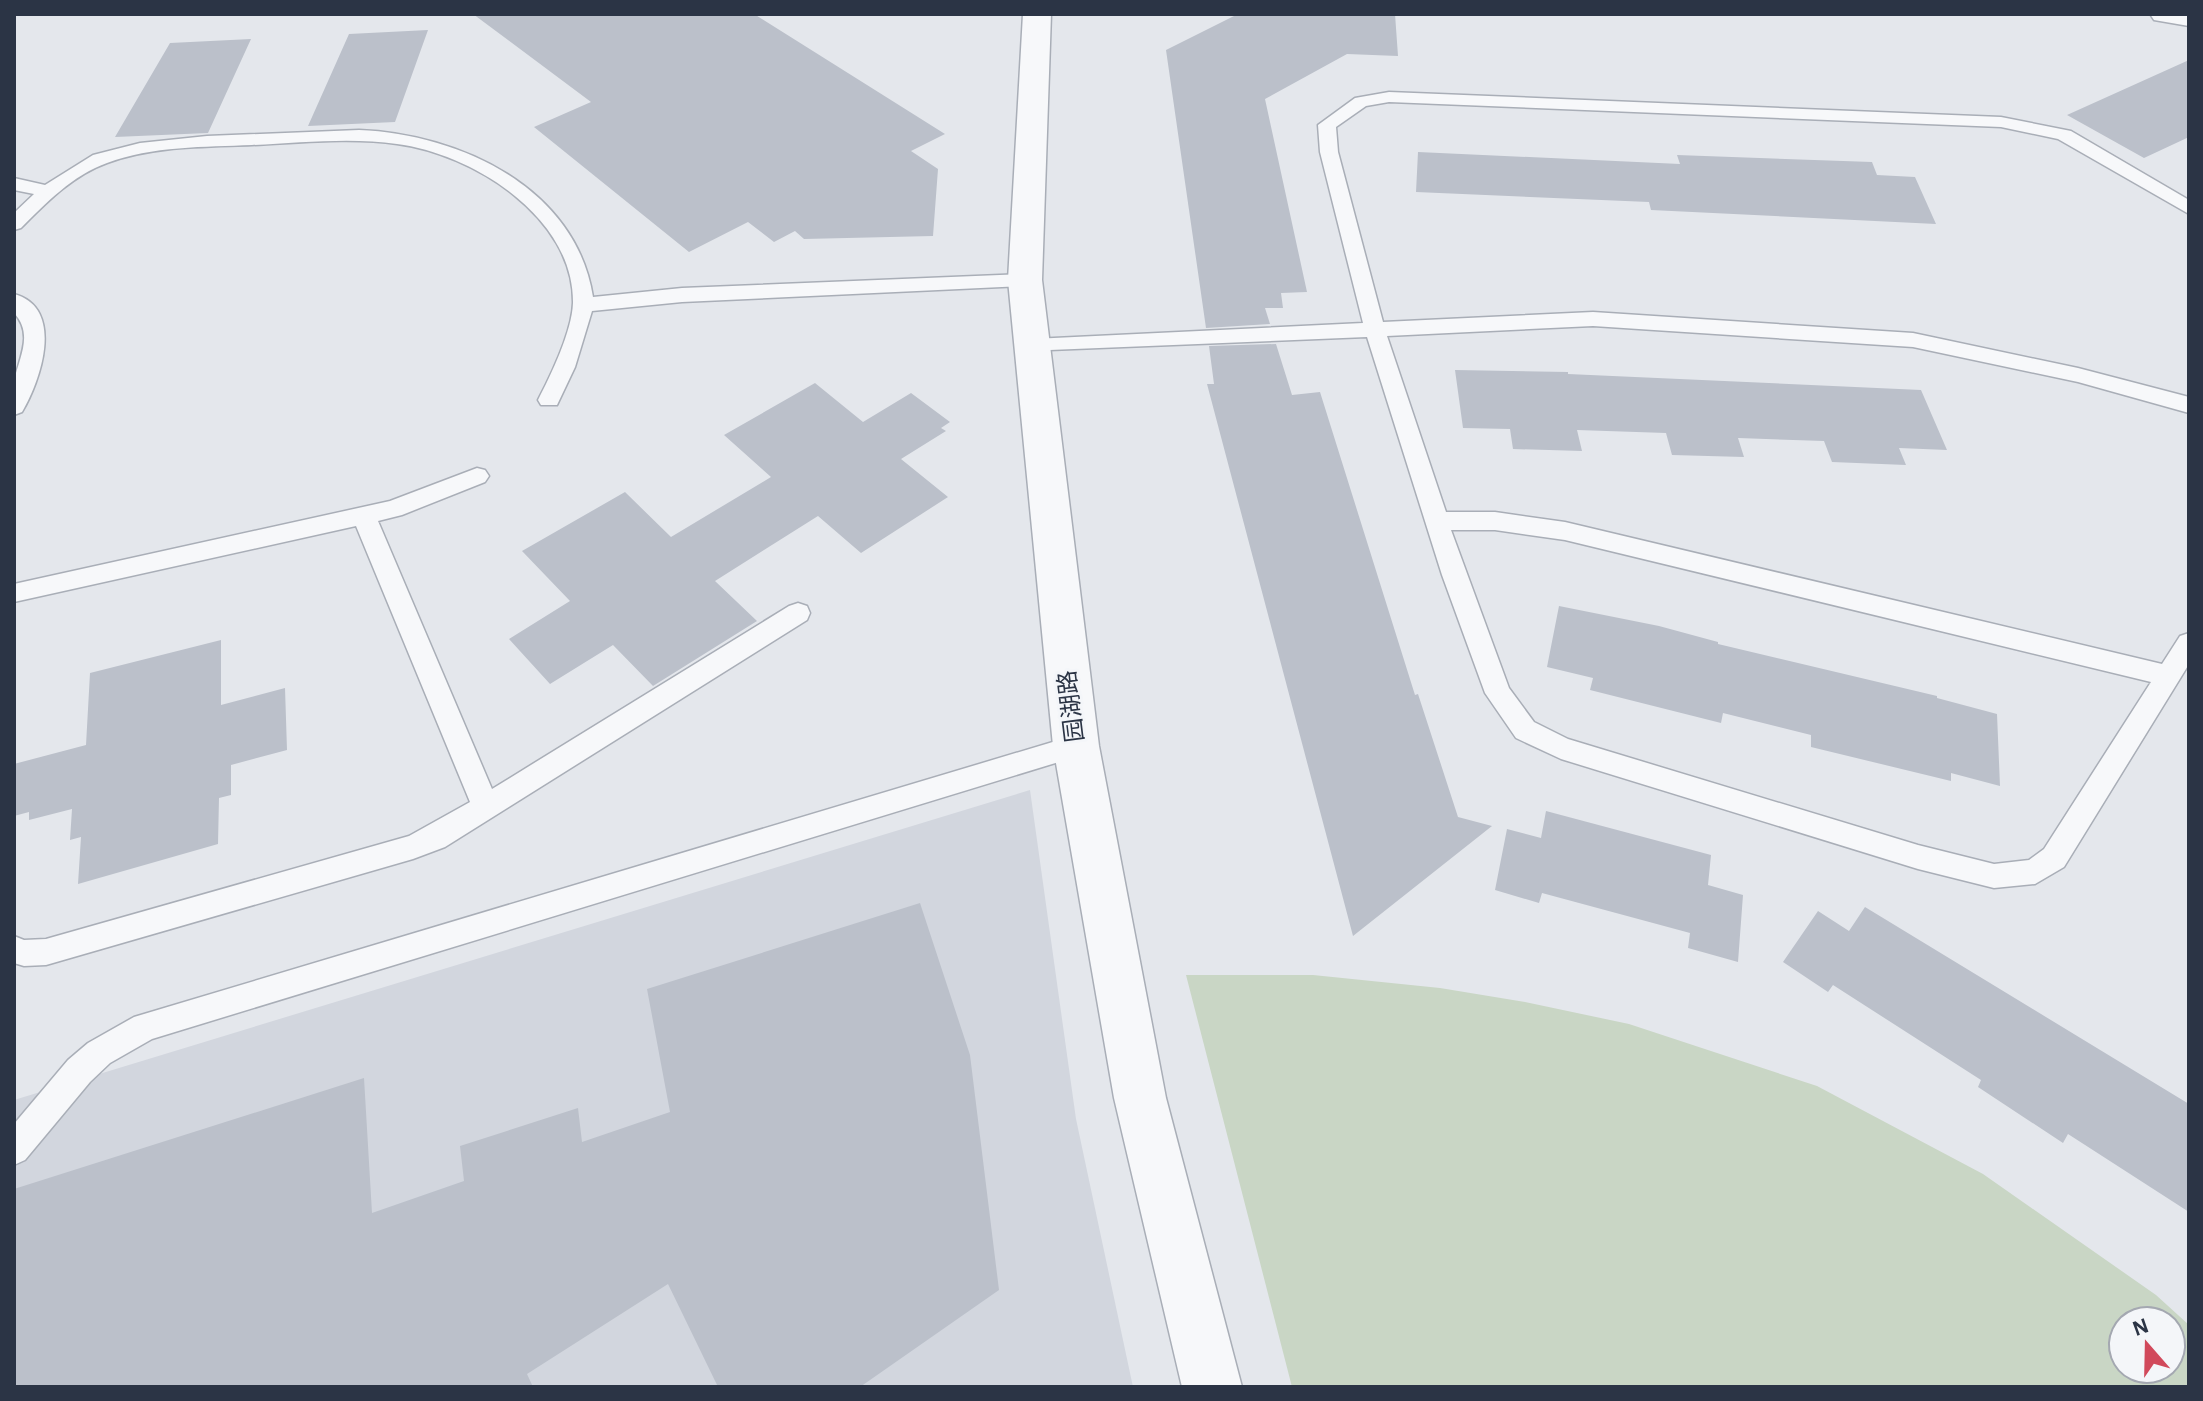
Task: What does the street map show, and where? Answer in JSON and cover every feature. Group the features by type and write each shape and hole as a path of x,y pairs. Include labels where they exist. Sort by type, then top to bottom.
{"street":[{"name":"园湖路","path":"1037,14 1025,280 1076,746 1140,1098 1212,1387"},
{"path":"2164,14 2189,17"}],"lane":[{"path":"2189,208 2064,135 2001,122 1389,97 1361,102 1327,125 1329,152 1375,330 1436,521 1498,693 1525,730 1561,748 1918,857 1994,876 2035,872 2054,858 2189,643"},
{"path":"14,224 49,192 86,165 145,150 213,142 330,136 399,138 477,163 515,188 541,211 564,240 577,273 583,305 549,400"},
{"path":"14,184 49,192"},
{"path":"583,305 738,292 1025,280"},
{"path":"14,301 31,320 34,347 26,379 14,407"},
{"path":"1033,346 1593,319 1913,340 2078,375 2189,405"},
{"path":"14,593 394,509 477,476"},
{"path":"364,516 486,807"},
{"path":"1436,521 1495,521 1565,531 2169,676"},
{"path":"14,949 24,953 46,952 413,847 486,807 798,613"},
{"path":"14,1149 79,1071 99,1053 145,1027 1076,746"}],"shaded area":[{"path":"1030,790 1076,1119 1133,1387 14,1387 14,1100"}],"green space":[{"path":"1186,975 1313,975 1440,988 1525,1002 1629,1024 1817,1086 1983,1174 2156,1295 2167,1305 2107,1305 2107,1385 2187,1385 2187,1323 2189,1387 1292,1387"}],"building":[{"path":"473,14 754,14 945,134 911,151 938,169 933,236 804,239 795,231 774,242 748,222 689,252 534,127 591,102"},
{"path":"1238,14 1395,14 1398,56 1347,54 1265,99 1307,292 1281,293 1283,308 1265,308 1270,324 1206,328 1166,50"},
{"path":"428,30 395,122 308,126 349,34"},
{"path":"251,39 208,133 115,137 170,43"},
{"path":"2189,60 2189,137 2144,158 2067,115"},
{"path":"1418,152 1680,164 1677,155 1872,162 1877,175 1915,177 1936,224 1651,210 1649,202 1416,192"},
{"path":"1276,344 1292,395 1320,392 1415,695 1418,694 1458,817 1492,826 1353,936 1207,384 1214,384 1209,346"},
{"path":"1455,370 1568,372 1921,390 1947,450 1899,448 1906,465 1832,462 1824,441 1738,438 1744,457 1672,455 1666,433 1577,430 1582,451 1513,449 1510,429 1463,428"},
{"path":"815,383 863,422 911,393 950,422 941,428 946,431 901,459 948,497 861,553 818,516 715,581 757,621 653,686 613,645 550,684 509,639 570,601 522,551 625,492 671,537 771,477 724,435"},
{"path":"1559,606 1659,626 1718,644 1937,696 1997,714 2000,786 1951,773 1951,781 1811,747 1811,735 1723,713 1721,723 1590,690 1593,678 1547,667"},
{"path":"221,640 221,705 285,688 287,750 231,765 231,795 219,798 218,844 78,884 81,837 70,840 72,809 29,820 29,812 14,816 14,764 86,745 90,673"},
{"path":"1546,811 1711,855 1708,885 1743,895 1738,962 1688,948 1690,933 1542,893 1539,903 1495,890 1507,829 1541,838"},
{"path":"920,903 970,1055 999,1290 860,1387 718,1387 668,1284 527,1374 533,1387 14,1387 14,1189 364,1078 372,1213 464,1181 460,1146 578,1108 582,1142 670,1112 647,989"},
{"path":"1865,907 2189,1104 2189,1212 2068,1134 2063,1143 1978,1087 1981,1080 1833,985 1828,992 1783,962 1818,911 1849,931"}]}
